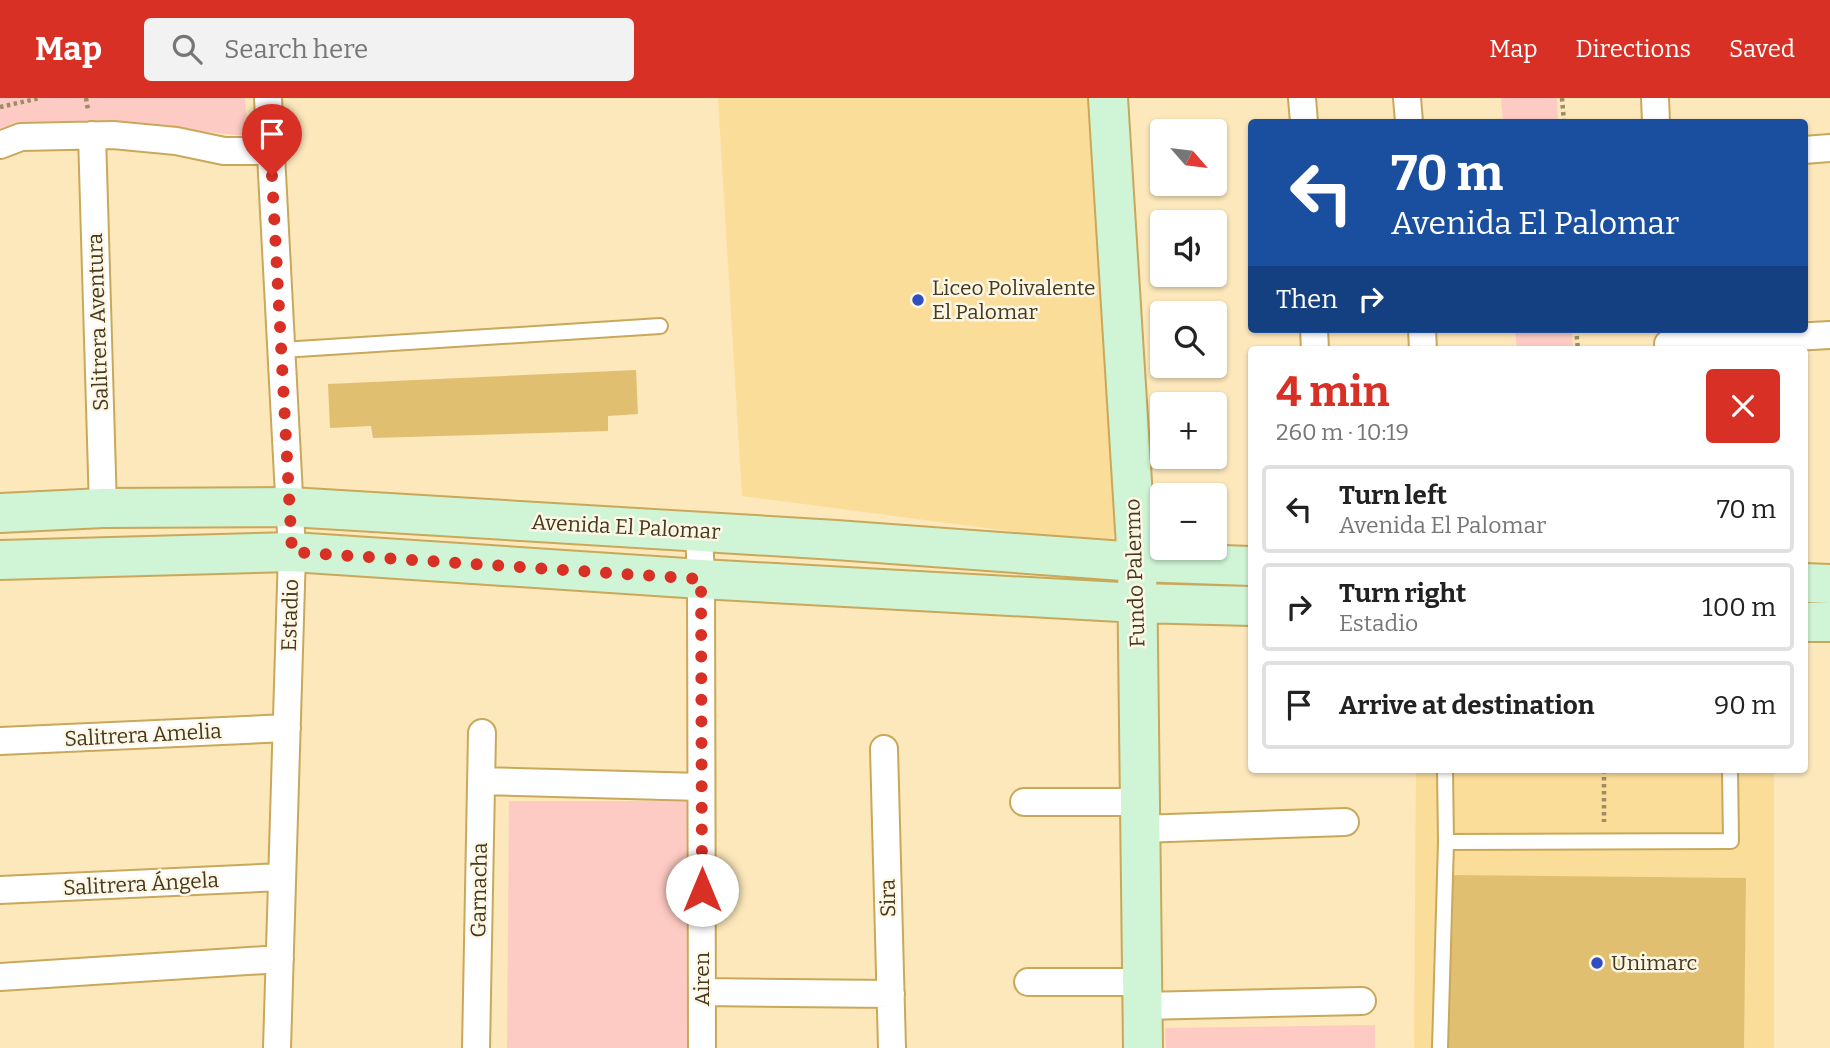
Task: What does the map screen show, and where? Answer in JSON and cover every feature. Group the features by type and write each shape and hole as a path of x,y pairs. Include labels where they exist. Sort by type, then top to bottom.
{"street":[{"name":"Estadio","path":"268,98 292,552 277,1048"},
{"name":"Fundo Palermo","path":"1108,98 1137,562 1143,1048"},
{"path":"1302,98 1304,119"},
{"path":"1407,98 1409,119"},
{"path":"1655,98 1656,119"},
{"path":"0,145 21,137 92,135 176,141 224,151 271,151"},
{"name":"Salitrera Aventura","path":"92,135 103,508"},
{"path":"1808,150 1830,148"},
{"path":"1668,341 1768,344 1830,335"},
{"name":"Avenida El Palomar","path":"0,513 103,508 290,507 850,541 1137,562 1248,566"},
{"name":"Airen","path":"699,532 702,1048"},
{"path":"0,560 292,552 701,579 1138,603 1248,606"},
{"path":"1808,583 1830,584"},
{"path":"1808,622 1830,622"},
{"name":"Salitrera Amelia","path":"0,741 287,728"},
{"name":"Garnacha","path":"476,1048 482,733"},
{"name":"Sira","path":"884,749 892,1048"},
{"path":"481,781 701,787"},
{"path":"1024,802 1140,815 1345,821"},
{"name":"Salitrera Ángela","path":"0,890 282,877"},
{"path":"0,977 279,959"},
{"path":"1028,982 1142,994 1362,1001"},
{"path":"702,992 891,994"}],"lane":[{"path":"282,350 660,326"},
{"path":"1440,1048 1446,842 1445,773"},
{"path":"1446,842 1731,841 1730,773"}],"path":[{"path":"0,107 40,98"},
{"path":"1562,98 1564,119"},
{"path":"1604,773 1604,842"}],"shaded area":[{"path":"0,98 245,98 248,136 147,126 0,137"},
{"name":"Liceo Polivalente El Palomar","path":"718,98 1093,98 1120,526 1108,544 742,496"},
{"path":"1501,98 1557,98 1558,119 1503,119"},
{"path":"1515,333 1572,333 1573,346 1517,346"},
{"path":"1416,773 1774,773 1774,1048 1414,1048"},
{"path":"509,801 690,801 689,1048 507,1048"},
{"path":"1375,1025 1375,1048 1166,1048 1165,1028"}],"building":[{"path":"636,370 638,414 608,416 608,431 373,438 371,426 330,428 328,384"},
{"name":"Unimarc","path":"1450,875 1746,878 1744,1048 1448,1048"}],"place":[{"name":"Liceo Polivalente El Palomar","path":"918,300"},
{"name":"Unimarc","path":"1597,963"}],"route":[{"path":"272,176 292,552 701,579 702,890"}]}
